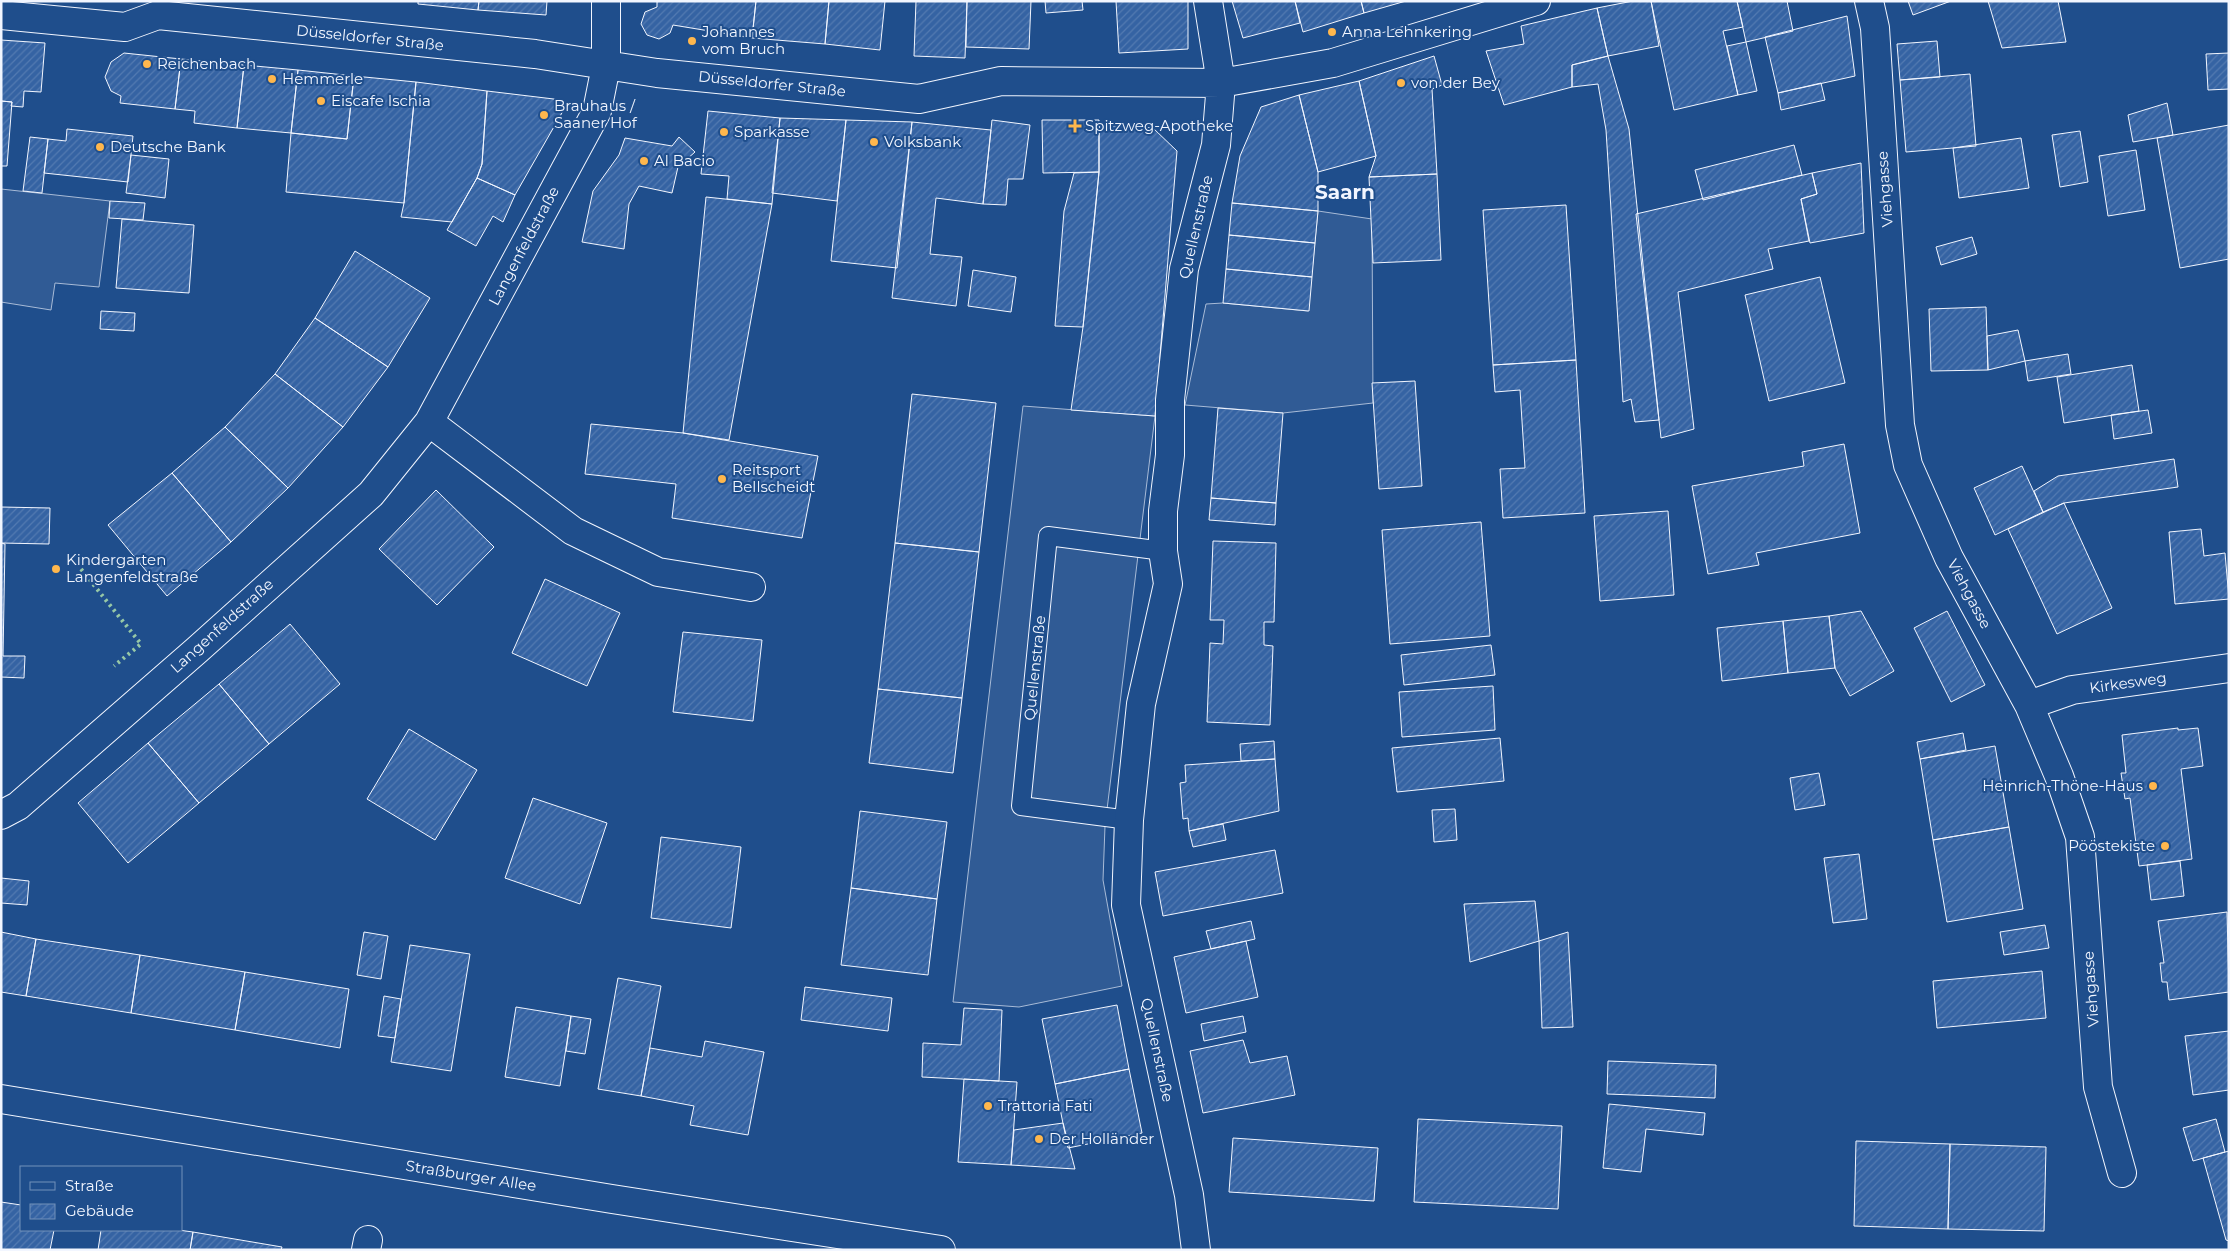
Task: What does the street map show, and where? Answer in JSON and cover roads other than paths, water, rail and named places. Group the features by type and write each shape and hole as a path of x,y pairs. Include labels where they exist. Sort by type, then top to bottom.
{"street":[{"name":"Langenfeldstraße","path":"1,815 25,799 197,650 370,494 429,422 597,110 606,66 606,1"},
{"name":"Quellenstraße","path":"1196,1250 1189,1194 1126,905 1129,820 1141,704 1168,584 1163,551 1163,511 1170,455 1170,400 1184,269 1216,145 1221,83 1208,1"},
{"name":"Düsseldorfer Straße","path":"1,15 126,26 158,15 535,54 657,73 919,99 1002,81 1221,83 1333,63 1536,1"},
{"name":"Viehgasse","path":"1869,1 1874,28 1900,425 1908,465 1949,558 2029,705 2059,776 2080,838 2098,1087 2122,1173"},
{"path":"429,422 573,531 658,572 751,587"},
{"name":"Kirkesweg","path":"2029,705 2072,690 2229,668"},
{"name":"Straßburger Allee","path":"1,1099 716,1216 941,1250"}],"lane":[{"name":"Quellenstraße","path":"1129,820 1021,806 1048,536 1163,551"}],"place":[{"name":"Anna Lehnkering","path":"1332,32"},
{"name":"Johannes vom Bruch","path":"692,41"},
{"name":"Reichenbach","path":"147,64"},
{"name":"Hemmerle","path":"272,79"},
{"name":"von der Bey","path":"1401,83"},
{"name":"Eiscafe Ischia","path":"321,101"},
{"name":"Brauhaus / Saaner Hof","path":"544,115"},
{"name":"Spitzweg-Apotheke","path":"1075,126"},
{"name":"Sparkasse","path":"724,132"},
{"name":"Volksbank","path":"874,142"},
{"name":"Deutsche Bank","path":"100,147"},
{"name":"Al Bacio","path":"644,161"},
{"name":"Reitsport Bellscheidt","path":"722,479"},
{"name":"Kindergarten Langenfeldstraße","path":"56,569"},
{"name":"Heinrich-Thöne-Haus","path":"2153,786"},
{"name":"Pööstekiste","path":"2165,846"},
{"name":"Trattoria Fati","path":"988,1106"},
{"name":"Der Holländer","path":"1039,1139"}],"district":[{"name":"Saarn","path":"1345,192"}]}
